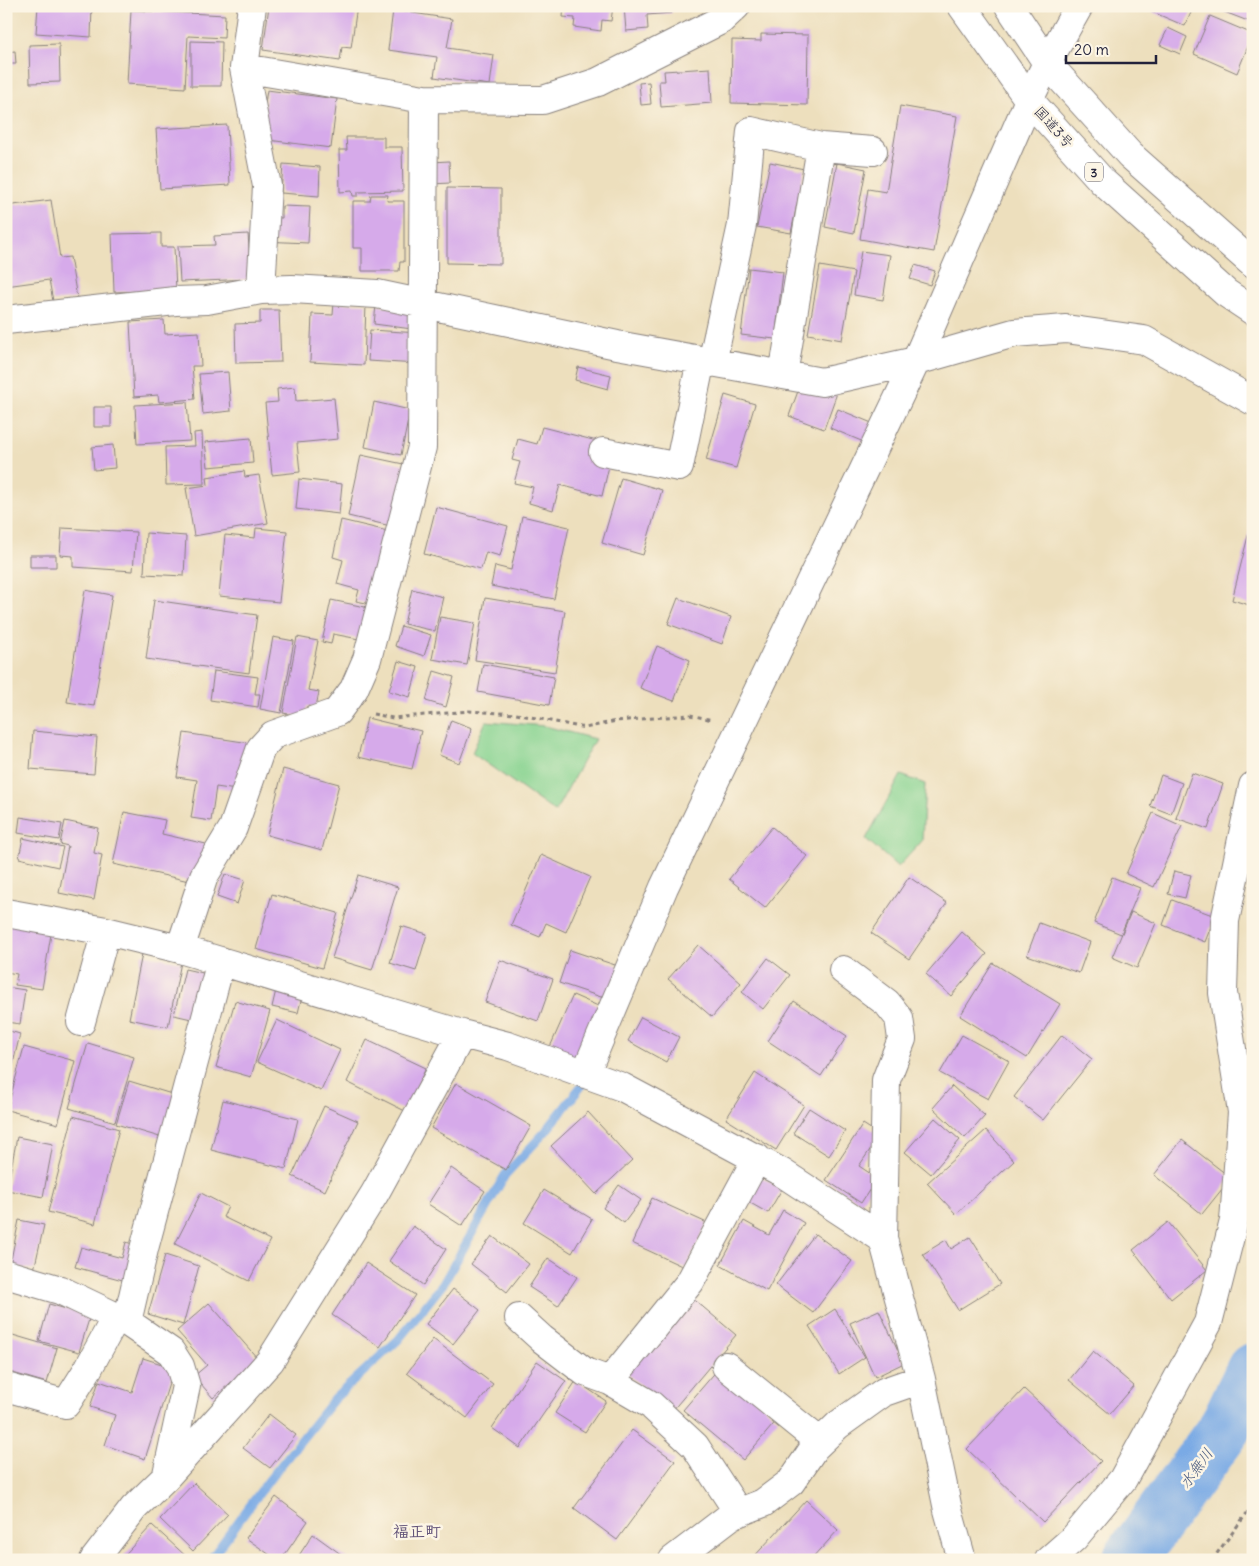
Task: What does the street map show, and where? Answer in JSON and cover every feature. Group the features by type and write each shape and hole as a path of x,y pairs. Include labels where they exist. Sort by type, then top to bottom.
{"main road":[{"path":"252,6 244,68 267,186 261,290"},
{"path":"244,68 424,99 543,100 598,82 721,20 736,6"},
{"name":"国道3号","path":"962,6 1029,100 1103,182 1226,293 1253,311"},
{"path":"1009,6 1048,63 1130,155 1253,264"},
{"path":"585,1074 664,887 916,361 1029,100 1079,6"},
{"path":"180,949 204,876 233,828 261,748 273,736 337,712 354,689 367,659 422,447 424,99"},
{"path":"603,452 679,467 742,225 751,131 821,147 873,151"},
{"path":"783,375 821,147"},
{"path":"6,320 175,301 207,300 261,290 292,288 377,294 617,345 822,382 916,361 1014,333 1066,329 1144,340 1253,401"},
{"path":"1049,1560 1074,1538 1123,1479 1208,1323 1234,1221 1242,1112 1223,993 1225,921 1253,786"},
{"path":"6,913 106,931 180,949 462,1034 508,1046 622,1087 781,1172 883,1239"},
{"path":"81,1022 106,931"},
{"path":"6,1387 66,1404 122,1319 144,1249 221,961"},
{"path":"843,970 887,1003 899,1018 902,1040 886,1080 883,1239 921,1379 948,1510 962,1560"},
{"path":"94,1560 134,1508 166,1476 270,1361 375,1193 462,1034"},
{"path":"610,1381 690,1282 756,1158"},
{"path":"6,1274 60,1290 122,1319 172,1352 180,1366 186,1386 166,1476"},
{"path":"519,1318 542,1339 585,1372 610,1381 651,1405 694,1446 738,1512"},
{"path":"726,1366 820,1442"},
{"path":"673,1560 732,1515 763,1503 791,1482 814,1448 838,1425 884,1392 921,1379"}],"path":[{"path":"341,707 393,718 469,711 516,714 585,728 616,721 690,715 740,726"},
{"path":"1212,1560 1253,1505"}],"green space":[{"path":"486,721 545,726 595,739 555,812 472,753"},
{"path":"901,775 925,784 922,841 898,867 866,839"}],"building":[{"path":"38,6 92,6 91,37 36,33"},
{"path":"269,6 357,6 351,48 342,47 340,61 263,50"},
{"path":"564,6 613,6 611,21 602,20 601,31 574,27 575,18 563,17"},
{"path":"624,6 671,6 672,13 647,15 648,29 626,31"},
{"path":"1149,6 1194,6 1185,26 1148,10"},
{"path":"1209,6 1253,6 1253,23"},
{"path":"131,10 225,15 224,38 188,36 185,88 127,84"},
{"path":"393,10 452,19 447,48 494,55 490,85 434,77 437,57 388,50"},
{"path":"1210,16 1253,34 1237,73 1194,54"},
{"path":"1168,28 1187,37 1180,54 1160,45"},
{"path":"761,34 808,35 807,105 731,103 732,40 761,41"},
{"path":"191,41 222,42 221,86 191,86"},
{"path":"59,44 60,82 30,83 29,45"},
{"path":"15,51 16,64 6,64 6,52"},
{"path":"710,68 712,103 661,107 659,81 665,81 664,71"},
{"path":"649,82 651,104 641,105 639,83"},
{"path":"267,90 337,99 331,148 260,139"},
{"path":"900,106 957,116 934,252 860,239 868,189 886,192"},
{"path":"227,125 230,185 160,189 156,129"},
{"path":"346,137 384,137 384,147 402,147 403,191 358,192 358,196 353,196 352,191 340,192 339,150 347,150"},
{"path":"449,161 450,183 432,184 432,162"},
{"path":"770,162 804,169 791,233 757,227"},
{"path":"837,163 866,169 854,233 825,227"},
{"path":"283,164 320,167 319,196 281,193"},
{"path":"447,188 501,189 501,264 447,263"},
{"path":"371,195 388,195 387,201 404,201 404,262 400,262 399,271 362,271 362,248 353,248 353,201 370,201"},
{"path":"51,200 60,258 70,257 77,298 53,301 49,280 6,286 6,206"},
{"path":"282,206 310,207 308,243 262,241 263,217 282,218"},
{"path":"161,233 161,247 174,247 176,290 114,292 112,234"},
{"path":"248,234 251,279 180,282 178,246 215,245 214,236"},
{"path":"861,251 890,255 883,300 854,295"},
{"path":"915,265 935,271 930,285 910,279"},
{"path":"820,266 854,272 842,340 808,334"},
{"path":"749,268 783,272 775,339 741,335"},
{"path":"334,303 366,304 364,365 310,362 312,314 333,315"},
{"path":"376,305 414,311 412,329 374,324"},
{"path":"260,310 279,310 281,362 236,363 235,324 260,323"},
{"path":"164,320 165,334 199,332 201,366 192,366 195,399 159,402 158,395 134,397 130,322"},
{"path":"370,330 420,333 418,364 368,361"},
{"path":"578,367 611,375 608,389 575,380"},
{"path":"228,372 231,411 203,414 199,374"},
{"path":"802,380 837,393 824,429 789,416"},
{"path":"295,387 296,401 334,398 338,439 297,443 300,472 272,475 265,403 278,402 277,389"},
{"path":"725,395 755,404 736,468 706,460"},
{"path":"187,402 190,441 137,444 135,405"},
{"path":"374,402 410,410 401,455 365,447"},
{"path":"94,407 111,407 111,427 94,427"},
{"path":"838,409 879,426 871,445 830,428"},
{"path":"542,427 597,441 592,461 609,466 602,496 560,485 553,510 529,503 533,487 514,483 520,462 512,460 518,439 537,444"},
{"path":"202,432 204,484 166,485 165,447 195,446 194,433"},
{"path":"251,438 253,463 208,467 205,442"},
{"path":"113,445 115,468 94,470 92,447"},
{"path":"361,455 408,465 395,527 348,516"},
{"path":"244,471 245,477 259,475 268,523 194,536 186,488 208,485 207,477"},
{"path":"621,478 662,490 643,555 602,543"},
{"path":"299,479 342,484 339,514 296,509"},
{"path":"436,507 508,526 500,556 486,552 481,569 424,554"},
{"path":"522,516 569,527 554,599 491,586 495,566 511,570"},
{"path":"341,520 392,532 376,605 356,601 359,590 337,584 343,560 333,557"},
{"path":"62,528 136,532 133,571 73,567 73,556 60,555"},
{"path":"256,528 287,531 279,602 219,596 225,535 255,538"},
{"path":"1249,532 1253,533 1253,606 1232,600"},
{"path":"146,533 186,536 184,576 144,574"},
{"path":"30,555 56,555 56,567 30,567"},
{"path":"412,589 443,597 435,631 404,624"},
{"path":"85,590 112,595 94,706 67,702"},
{"path":"485,598 565,611 555,672 475,660"},
{"path":"678,598 731,617 722,644 668,624"},
{"path":"154,600 257,615 249,673 146,659"},
{"path":"331,600 370,608 364,640 333,634 331,644 322,642"},
{"path":"440,617 475,623 467,665 432,659"},
{"path":"401,626 431,635 424,656 395,646"},
{"path":"273,637 294,641 281,713 260,709"},
{"path":"297,637 318,641 308,690 319,692 316,707 307,706 305,717 283,713"},
{"path":"657,646 690,660 674,701 640,688"},
{"path":"398,661 418,667 410,697 389,691"},
{"path":"483,664 554,677 549,705 478,692"},
{"path":"214,671 258,677 255,694 260,694 258,707 210,700"},
{"path":"434,671 454,677 446,707 426,701"},
{"path":"367,718 421,731 412,769 358,757"},
{"path":"451,720 472,728 459,763 439,755"},
{"path":"33,731 97,737 94,774 30,769"},
{"path":"184,733 250,743 243,791 216,787 211,821 191,818 197,780 177,777"},
{"path":"283,769 339,784 322,850 267,835"},
{"path":"1192,773 1223,784 1208,829 1176,818"},
{"path":"1161,775 1182,783 1171,814 1150,806"},
{"path":"124,812 165,820 162,834 206,844 198,883 113,864"},
{"path":"1153,813 1182,826 1154,887 1126,874"},
{"path":"20,817 62,824 59,840 18,833"},
{"path":"65,821 98,828 94,853 102,855 94,900 59,893 68,846 60,844"},
{"path":"772,827 807,856 765,908 729,879"},
{"path":"23,838 63,847 58,867 19,858"},
{"path":"541,855 590,877 566,932 546,923 540,937 511,925"},
{"path":"1174,871 1191,875 1185,898 1168,894"},
{"path":"225,874 245,880 237,904 217,897"},
{"path":"358,875 398,887 372,970 332,958"},
{"path":"909,877 947,903 909,959 871,933"},
{"path":"1112,877 1140,888 1121,934 1094,923"},
{"path":"272,894 338,913 322,968 256,949"},
{"path":"1172,900 1215,916 1205,942 1163,925"},
{"path":"1131,912 1156,923 1137,968 1112,957"},
{"path":"6,920 52,928 42,989 15,985 17,974 6,972"},
{"path":"1039,923 1090,942 1079,973 1027,955"},
{"path":"401,926 427,934 416,971 390,963"},
{"path":"962,932 987,954 951,996 926,974"},
{"path":"698,945 741,983 712,1017 668,979"},
{"path":"570,950 624,968 613,1001 559,983"},
{"path":"142,954 181,962 168,1027 129,1019"},
{"path":"768,958 790,975 763,1009 742,992"},
{"path":"500,960 553,979 538,1021 485,1002"},
{"path":"993,963 1060,1004 1027,1058 960,1016"},
{"path":"185,969 212,975 200,1021 174,1015"},
{"path":"6,987 25,990 20,1024 6,1022"},
{"path":"276,990 302,996 298,1013 272,1007"},
{"path":"573,995 605,1009 582,1061 550,1047"},
{"path":"235,1001 270,1011 251,1077 216,1067"},
{"path":"794,1001 847,1036 821,1076 768,1041"},
{"path":"641,1017 679,1037 666,1062 628,1041"},
{"path":"277,1020 340,1050 321,1091 257,1062"},
{"path":"6,1030 20,1034 12,1068 6,1067"},
{"path":"962,1035 1009,1061 988,1099 940,1073"},
{"path":"1062,1035 1092,1059 1043,1120 1014,1097"},
{"path":"367,1040 426,1068 405,1111 347,1082"},
{"path":"88,1043 134,1057 115,1122 69,1108"},
{"path":"24,1047 75,1061 58,1124 7,1110"},
{"path":"755,1073 804,1105 776,1150 726,1119"},
{"path":"129,1081 175,1095 163,1138 116,1124"},
{"path":"456,1083 531,1126 506,1170 431,1128"},
{"path":"952,1086 985,1116 965,1138 933,1108"},
{"path":"223,1100 298,1119 286,1169 211,1150"},
{"path":"324,1106 358,1121 325,1191 292,1176"},
{"path":"809,1108 845,1131 829,1156 793,1133"},
{"path":"588,1112 632,1160 596,1194 551,1146"},
{"path":"73,1116 119,1129 95,1224 48,1212"},
{"path":"935,1118 960,1140 931,1174 905,1152"},
{"path":"863,1124 880,1135 859,1166 877,1178 861,1203 826,1180"},
{"path":"986,1130 1014,1161 956,1214 927,1183"},
{"path":"17,1137 53,1144 43,1197 7,1190"},
{"path":"1182,1140 1231,1178 1202,1214 1154,1175"},
{"path":"451,1168 485,1191 462,1226 428,1204"},
{"path":"759,1176 782,1189 768,1213 745,1200"},
{"path":"619,1185 641,1200 624,1223 603,1208"},
{"path":"544,1190 592,1219 572,1253 524,1223"},
{"path":"201,1193 228,1207 223,1217 270,1240 249,1281 175,1244"},
{"path":"652,1198 707,1223 686,1268 632,1243"},
{"path":"783,1210 804,1223 767,1291 720,1265 744,1221 769,1235"},
{"path":"19,1220 44,1225 34,1270 10,1265"},
{"path":"1168,1222 1207,1270 1171,1299 1133,1250"},
{"path":"413,1226 446,1249 423,1285 389,1261"},
{"path":"815,1234 852,1261 813,1313 776,1285"},
{"path":"492,1236 529,1264 507,1292 471,1264"},
{"path":"970,1237 1000,1284 958,1310 923,1254 946,1240 951,1249"},
{"path":"126,1242 139,1246 130,1282 75,1267 81,1247 122,1258"},
{"path":"165,1255 199,1266 183,1325 148,1314"},
{"path":"548,1258 577,1277 558,1306 529,1287"},
{"path":"366,1263 415,1295 380,1347 332,1315"},
{"path":"453,1289 480,1310 453,1344 426,1324"},
{"path":"690,1296 736,1335 672,1411 626,1373"},
{"path":"209,1303 258,1359 213,1398 194,1376 207,1365 177,1331"},
{"path":"49,1304 90,1316 79,1352 39,1341"},
{"path":"835,1309 865,1357 839,1374 809,1326"},
{"path":"879,1310 904,1363 875,1377 850,1323"},
{"path":"6,1333 57,1348 47,1383 6,1371"},
{"path":"433,1339 493,1384 467,1418 407,1373"},
{"path":"1093,1351 1134,1386 1110,1414 1069,1380"},
{"path":"143,1358 174,1368 145,1459 105,1445 115,1415 90,1407 99,1381 132,1392"},
{"path":"537,1361 566,1381 520,1448 492,1428"},
{"path":"719,1368 778,1419 743,1460 683,1410"},
{"path":"576,1381 606,1401 585,1432 555,1413"},
{"path":"1024,1389 1101,1461 1043,1522 967,1449"},
{"path":"269,1414 296,1435 270,1468 243,1448"},
{"path":"632,1430 675,1461 617,1540 574,1508"},
{"path":"194,1483 228,1514 193,1551 160,1519"},
{"path":"276,1497 308,1521 281,1560 277,1560 246,1538"},
{"path":"806,1500 838,1530 811,1560 751,1560"},
{"path":"152,1525 190,1560 120,1560"},
{"path":"313,1534 349,1560 296,1560"}],"waterway":[{"path":"210,1560 269,1480 334,1399 398,1340 443,1284 505,1175 546,1131 583,1084"},
{"name":"水無川","path":"1129,1560 1225,1428 1253,1370"}],"district":[{"name":"福正町","path":"417,1531"}]}
